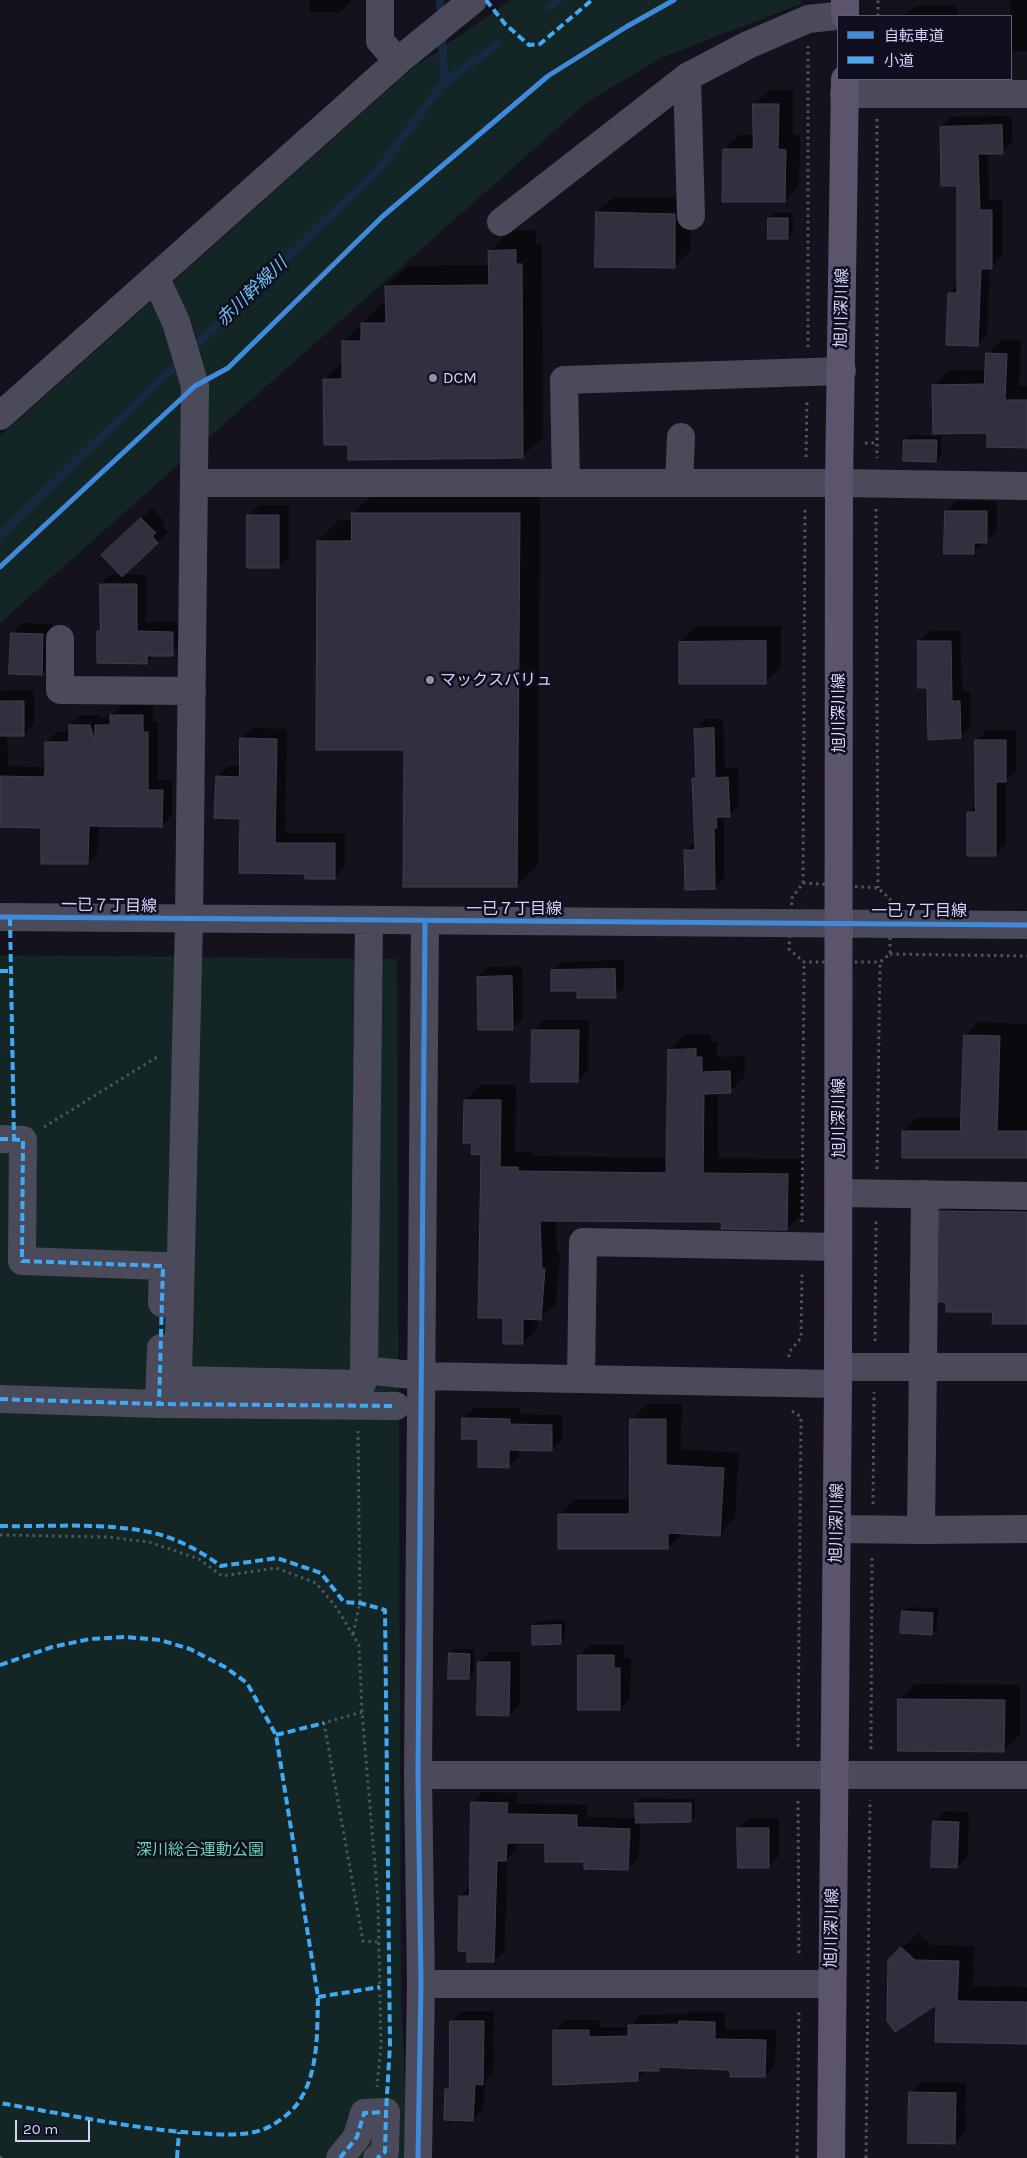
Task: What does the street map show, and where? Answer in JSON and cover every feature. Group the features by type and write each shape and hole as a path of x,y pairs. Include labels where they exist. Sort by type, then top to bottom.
{"main road":[{"name":"旭川深川線","path":"832,2158 839,1193 839,483 845,86"}],"street":[{"path":"380,0 380,41 398,60"},
{"path":"0,416 156,279 398,60 473,0"},
{"path":"501,222 687,77 748,45 808,19 845,10"},
{"path":"687,77 691,216"},
{"path":"845,86 1027,94"},
{"path":"156,279 176,322 195,386 189,920 178,1380 362,1384 364,1370 368,921"},
{"path":"566,483 564,380 842,371"},
{"path":"679,483 681,437"},
{"path":"194,483 839,483 1027,486"},
{"path":"60,639 60,690 192,691"},
{"name":"一已７丁目線","path":"0,918 1027,924"},
{"path":"418,2158 421,1984 418,1775 425,921"},
{"path":"11,1140 22,1260 163,1266 159,1404"},
{"path":"839,1193 1027,1196"},
{"path":"921,1530 925,1194"},
{"path":"581,1379 583,1242 838,1247"},
{"path":"364,1370 422,1376 786,1383 838,1376 874,1367 1027,1367"},
{"path":"0,1399 159,1404 396,1406"},
{"path":"837,1529 1027,1530"},
{"path":"418,1775 1027,1775"},
{"path":"421,1984 832,1984"},
{"path":"340,2158 356,2137 364,2113 386,2112 384,2152 377,2158"}],"path":[{"path":"878,0 878,15"},
{"path":"803,883 805,484 808,372 808,19"},
{"path":"890,954 1027,956"},
{"path":"797,2158 801,1417 787,1407 786,1383 790,1352 801,1338 804,962"},
{"path":"866,2158 880,962"},
{"path":"11,1140 161,1055 162,1046"},
{"path":"353,1635 360,1603 358,1406"},
{"path":"0,1536 108,1537 149,1542 199,1559 222,1576 276,1568 316,1583 336,1607 358,1645 378,1901 381,2045 374,2113"},
{"path":"362,1712 324,1723 363,1941 379,1942"}],"green space":[{"path":"511,0 801,0 801,4 663,57 587,102 0,623 0,436 409,71"},
{"name":"深川総合運動公園","path":"0,955 397,959 401,1991 408,2158 0,2158"}],"building":[{"path":"753,104 779,104 778,149 786,150 785,202 722,202 723,149 753,149"},
{"path":"1002,125 1003,154 978,154 980,210 992,210 992,269 981,269 978,346 946,345 948,293 957,293 957,186 941,186 940,127"},
{"path":"596,212 675,214 675,268 595,267"},
{"path":"768,218 788,218 788,239 768,239"},
{"path":"516,250 516,264 522,264 523,458 348,460 348,445 324,445 323,379 342,379 342,341 361,341 361,323 386,323 385,286 489,285 488,251"},
{"path":"986,353 1007,354 1005,400 1027,400 1027,448 987,447 987,433 933,434 932,385 984,384"},
{"path":"904,440 937,440 936,462 903,461"},
{"path":"945,511 987,511 987,543 974,543 974,554 944,554"},
{"path":"352,513 520,513 517,887 403,887 404,750 316,750 317,541 351,541"},
{"path":"247,515 279,515 279,568 247,568"},
{"path":"141,518 156,533 152,536 158,543 122,577 101,555"},
{"path":"100,584 137,584 137,631 173,632 173,656 147,656 147,664 97,663 97,631 100,631"},
{"path":"11,633 43,634 42,675 9,674"},
{"path":"766,641 766,684 679,684 679,642"},
{"path":"918,641 951,641 952,701 960,701 961,738 928,740 927,688 918,688"},
{"path":"0,701 24,701 24,736 0,736"},
{"path":"110,715 143,715 143,732 148,732 148,790 163,790 162,827 89,826 88,864 41,864 41,828 0,827 0,776 42,777 45,775 45,742 69,742 69,725 90,725 95,742 95,725 110,725"},
{"path":"714,728 715,778 728,777 730,817 716,817 717,828 714,828 715,889 685,890 684,850 695,850 692,778 696,778 694,729"},
{"path":"240,738 277,739 275,843 335,843 335,879 305,879 305,874 239,873 240,819 214,818 216,776 239,777"},
{"path":"975,740 1006,740 1006,782 996,782 996,856 967,856 967,812 975,812"},
{"path":"615,969 616,998 577,998 577,991 551,991 551,970"},
{"path":"512,976 513,1030 478,1030 477,977"},
{"path":"532,1030 579,1030 578,1082 531,1082"},
{"path":"964,1035 1000,1036 997,1131 1027,1131 1027,1158 902,1158 902,1131 960,1131"},
{"path":"696,1049 696,1057 702,1057 702,1072 730,1071 731,1093 704,1094 703,1173 788,1174 787,1230 721,1229 722,1222 540,1221 542,1269 545,1269 541,1320 523,1319 523,1344 503,1344 503,1318 478,1318 481,1155 471,1154 472,1143 463,1143 464,1100 501,1100 500,1167 518,1167 518,1171 666,1173 668,1050"},
{"path":"940,1211 1027,1212 1027,1324 992,1324 993,1312 946,1312 946,1302 939,1302"},
{"path":"462,1418 510,1419 510,1424 552,1425 552,1451 509,1450 509,1468 478,1467 478,1439 462,1439"},
{"path":"630,1419 666,1419 666,1465 724,1468 720,1536 668,1533 668,1549 558,1549 558,1514 629,1514"},
{"path":"902,1611 933,1613 932,1635 900,1633"},
{"path":"561,1625 561,1644 532,1645 532,1626"},
{"path":"449,1653 470,1654 469,1679 448,1679"},
{"path":"578,1655 614,1655 614,1668 620,1668 620,1710 578,1710"},
{"path":"478,1662 510,1662 509,1716 477,1715"},
{"path":"898,1699 1005,1700 1004,1752 898,1751"},
{"path":"471,1802 508,1803 507,1814 577,1815 577,1827 630,1829 628,1870 584,1869 584,1862 545,1862 545,1843 507,1843 506,1861 497,1861 494,1962 467,1962 467,1952 458,1951 459,1896 469,1896"},
{"path":"635,1803 691,1803 691,1822 636,1823"},
{"path":"933,1821 959,1822 957,1868 931,1867"},
{"path":"737,1828 769,1828 769,1868 738,1868"},
{"path":"901,1947 915,1960 959,1961 957,2001 1027,2002 1027,2044 935,2042 936,2005 895,2032 887,2021 888,1960"},
{"path":"450,2021 484,2021 483,2085 475,2084 473,2121 444,2120 445,2089 449,2089"},
{"path":"679,2021 715,2022 715,2039 766,2040 765,2077 730,2077 730,2070 659,2067 659,2071 638,2071 638,2081 553,2085 553,2030 589,2030 589,2037 628,2036 628,2025 679,2024"},
{"path":"909,2092 956,2093 955,2144 908,2143"}],"waterway":[{"path":"440,0 441,18"},
{"name":"赤川幹線川","path":"549,8 558,0"},
{"path":"442,34 444,82"},
{"name":"赤川幹線川","path":"190,351 379,169 444,82 497,45"},
{"name":"赤川幹線川","path":"0,535 182,359"}],"marked path":[{"path":"486,0 505,24 529,45 540,44 592,0"},
{"path":"10,918 14,1140"},
{"path":"0,971 11,971"},
{"path":"0,1139 23,1140 22,1261 163,1266 159,1404"},
{"path":"0,1399 159,1404 396,1406"},
{"path":"0,1526 94,1526 149,1532 187,1545 221,1566 277,1558 321,1573 344,1602 360,1603 385,1610 390,2045 386,2112"},
{"path":"0,1665 52,1647 90,1639 124,1637 160,1640 190,1649 225,1667 247,1683 276,1735 318,1997 316,2052 310,2079 305,2091 298,2103 287,2115 262,2130 245,2134 170,2131 0,2103"},
{"path":"276,1735 324,1723"},
{"path":"318,1997 380,1987"},
{"path":"340,2158 357,2137 364,2113 386,2112 385,2152 377,2158"},
{"path":"177,2158 179,2132"}],"cycle path":[{"path":"0,567 195,386 228,368 383,216 548,76 626,27 674,0"},
{"path":"0,917 1027,925"},
{"path":"418,2158 421,1984 418,1775 425,921"}],"place":[{"name":"DCM","path":"433,378"},
{"name":"マックスバリュ","path":"430,680"}]}
